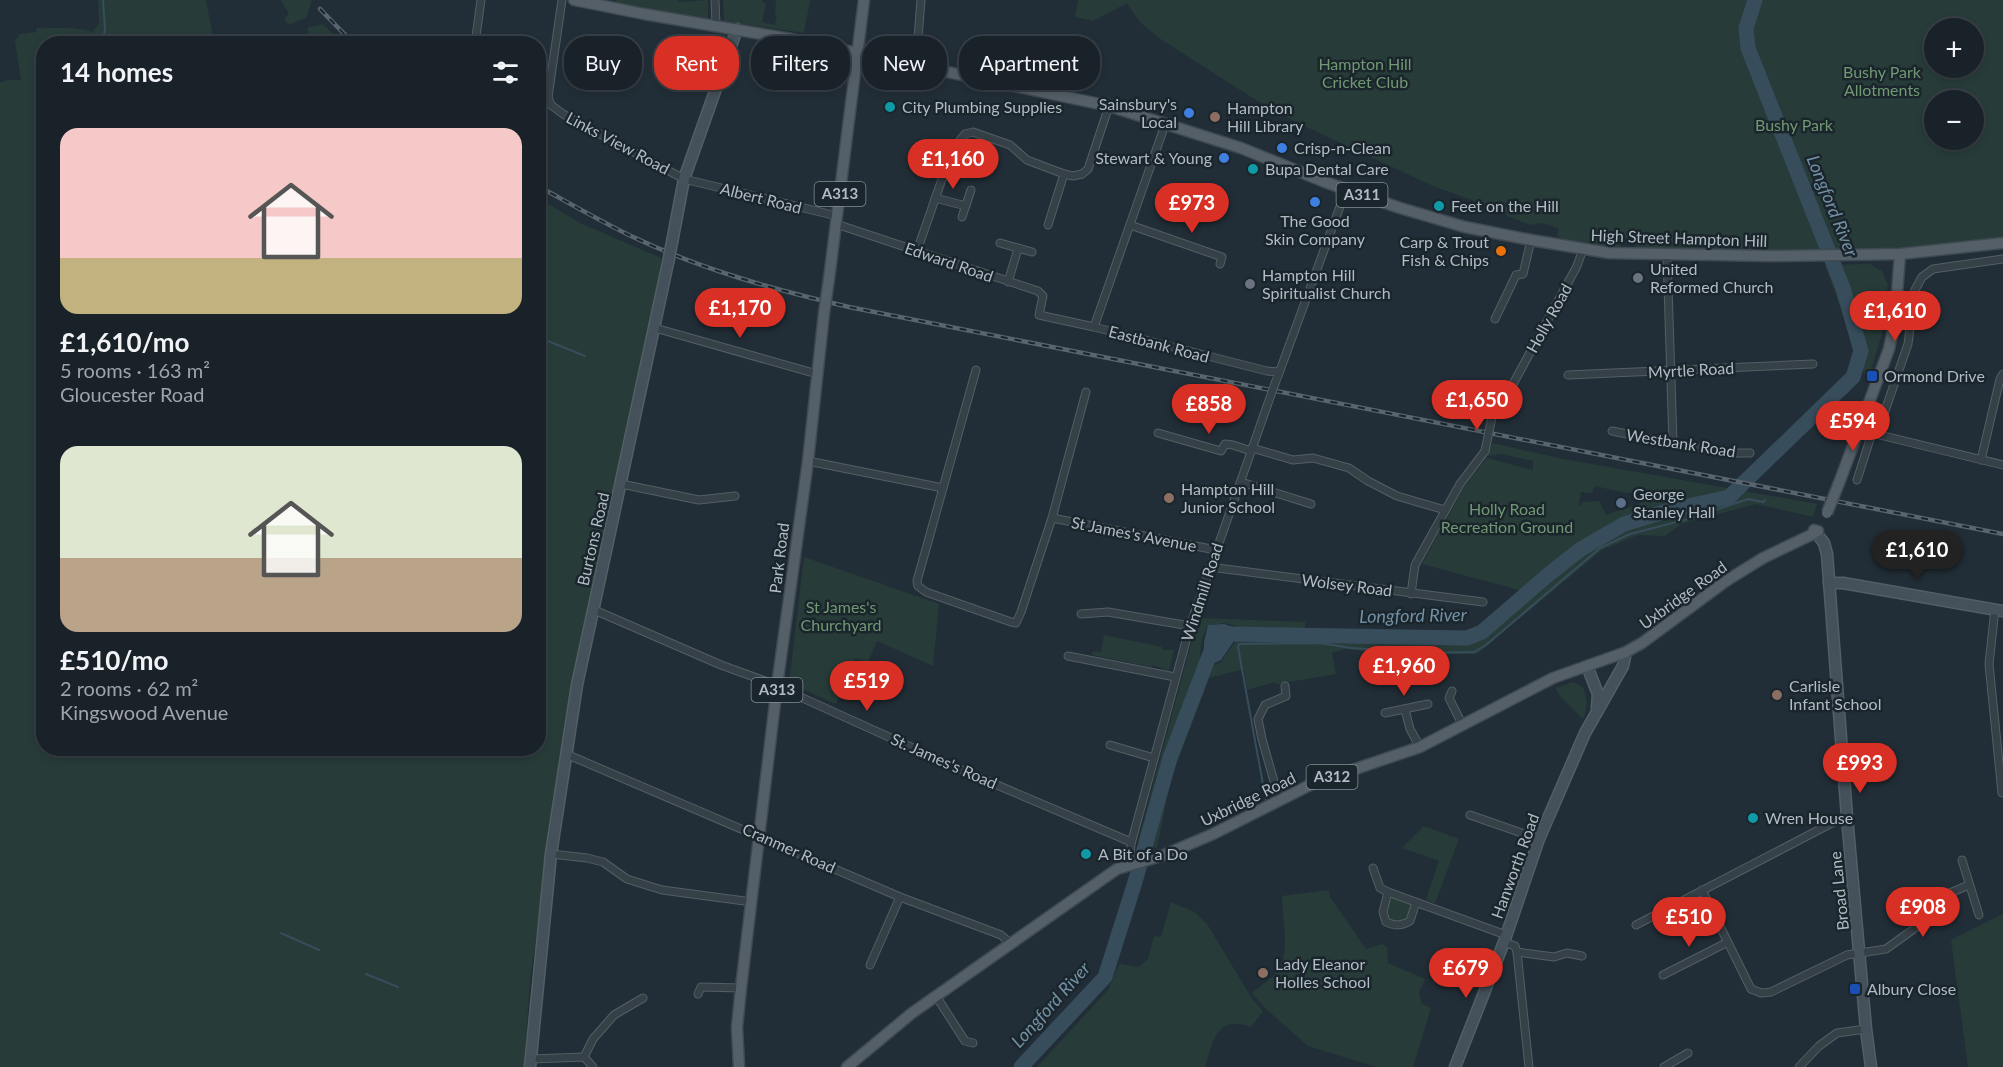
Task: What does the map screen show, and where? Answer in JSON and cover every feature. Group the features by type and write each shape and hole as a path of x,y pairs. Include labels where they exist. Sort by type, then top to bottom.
{"main road":[{"name":"A311","path":"574,0 609,4 862,53"},
{"name":"A313","path":"858,52 864,0"},
{"name":"Park Road","path":"739,1067 737,1027 741,988 858,52"},
{"name":"High Street Hampton Hill","path":"947,71 1109,106 1166,122 1346,189 1465,227 1531,240 1610,253 1820,256 1900,254"},
{"name":"A311","path":"1900,254 2003,243"},
{"path":"1816,533 1839,483 1892,336 1900,254"},
{"name":"Uxbridge Road","path":"847,1067 912,1013 1117,869 1154,858 1213,834 1279,799 1330,777 1419,747 1553,678 1626,652 1763,558 1816,533"}],"street":[{"path":"476,36 481,0"},
{"name":"Links View Road","path":"562,0 548,97 551,105 563,114 684,179"},
{"path":"715,0 716,25"},
{"path":"918,36 921,0"},
{"name":"Burtons Road","path":"530,1063 551,854 577,685 592,609 655,328 684,179 737,29"},
{"path":"957,144 965,134 973,132 1010,145 1027,160 1064,174 1074,176 1083,174 1088,169 1109,106"},
{"path":"1094,327 1166,122"},
{"path":"917,251 950,156"},
{"path":"1048,225 1064,174"},
{"name":"Albert Road","path":"684,179 837,220"},
{"name":"Windmill Road","path":"1131,864 1131,842 1190,626 1346,189"},
{"path":"962,217 971,190"},
{"path":"935,198 966,206"},
{"name":"Edward Road","path":"837,220 917,251 1038,291 1043,296 1039,315"},
{"path":"1130,225 1222,257 1220,264"},
{"path":"1495,319 1515,275 1523,274 1531,240"},
{"path":"1000,243 1032,252"},
{"path":"1008,282 1018,249"},
{"name":"Holly Road","path":"1445,510 1460,484 1485,451 1492,417 1500,408 1564,291 1583,249"},
{"path":"1667,255 1673,443"},
{"path":"1857,480 1908,344 1916,290 1922,277 1933,269 2003,260"},
{"name":"Eastbank Road","path":"1039,315 1278,375"},
{"path":"655,328 817,374"},
{"name":"Myrtle Road","path":"1568,375 1813,364"},
{"name":"St James's Avenue","path":"976,370 917,581 918,586 926,592 1005,621 1016,623 1018,619 1052,518 1086,392"},
{"path":"1980,460 2003,374"},
{"path":"1859,430 2003,465"},
{"name":"Westbank Road","path":"1612,431 1724,453 1750,453"},
{"path":"1158,433 1221,452 1225,444 1293,460 1312,459 1349,468 1397,496 1445,510 1415,565 1411,594"},
{"path":"808,461 943,488"},
{"path":"1241,482 1311,504"},
{"path":"621,484 699,500 735,496"},
{"name":"St James's Avenue","path":"1052,518 1216,550"},
{"name":"Broad Lane","path":"1816,533 1824,543 1827,554 1847,817 1871,1067"},
{"name":"Wolsey Road","path":"1210,567 1483,602"},
{"path":"1829,583 1843,583 1999,610 1989,664 2002,789"},
{"name":"St. James's Road","path":"592,609 777,686 964,771 1131,842"},
{"path":"1081,614 1108,612 1190,626"},
{"name":"Hanworth Road","path":"1455,1067 1505,938 1539,840 1596,711 1623,666 1626,652"},
{"path":"1068,656 1175,677"},
{"name":"Hanworth Road","path":"1587,666 1598,694 1596,711"},
{"path":"1279,799 1258,719 1265,705 1286,696 1284,686"},
{"path":"1448,696 1463,726"},
{"path":"1384,713 1428,704"},
{"path":"1405,710 1410,729 1419,747"},
{"path":"1110,745 1154,758"},
{"name":"Cranmer Road","path":"566,754 747,829 760,837 900,897 1001,935 1010,944"},
{"path":"1470,815 1539,840"},
{"path":"1636,925 1847,817"},
{"path":"551,854 603,862 627,879 662,890 752,902"},
{"path":"1962,860 1978,915"},
{"path":"1373,868 1380,888 1505,938 1515,946 1529,1067"},
{"path":"1702,890 1751,990 1761,993 1771,992 1847,955 1860,951 1886,949 1922,923 1938,898 1969,885"},
{"path":"1388,892 1383,912 1386,922 1394,926 1410,921 1416,902"},
{"path":"870,965 900,897"},
{"path":"1663,975 1726,942"},
{"path":"1517,952 1554,957 1567,953 1582,956"},
{"path":"698,994 700,987 741,988"},
{"path":"936,996 965,1041 973,1043"},
{"path":"584,1057 593,1039 614,1015 643,998"},
{"path":"1799,1067 1819,1046 1838,1033 1866,1029"},
{"path":"1664,1067 1688,1053"},
{"path":"530,1063 584,1057"},
{"path":"584,1057 593,1067"}],"green space":[{"path":"98,0 206,0 213,36 36,36 36,756 546,756 546,202 580,223 661,258 662,272 570,696 530,981 524,1067 0,1067 0,83 8,80 21,80 15,41 20,34 36,32 37,28 72,28 92,32 99,24"},
{"path":"281,0 312,0 306,18 291,24 286,23 285,18 289,14"},
{"path":"616,0 678,0 678,2 708,0 708,18 616,4"},
{"path":"723,0 762,0 762,3 766,3 762,22 775,25 776,0 810,0 804,33 724,21"},
{"name":"Bushy Park","path":"1078,0 2003,0 2003,238 1812,253 1638,250 1632,237 1624,240 1619,250 1572,243 1557,236 1559,229 1555,227 1542,223 1531,225 1507,216 1506,212 1433,186 1302,125 1259,102 1159,38 1139,21 1127,3 1093,21 1075,17"},
{"path":"323,24 335,36 310,36 307,28"},
{"path":"1870,264 1882,271 1888,285 1882,334 1867,382 1825,265"},
{"name":"Holly Road Recreation Ground","path":"1492,443 1558,458 1817,504 1813,517 1756,504 1681,524 1665,536 1638,535 1602,550 1477,654 1419,654 1422,668 1414,669 1403,653 1379,653 1384,670 1366,670 1363,651 1347,649 1332,652 1336,674 1276,684 1275,682 1247,690 1244,669 1209,678 1170,782 1157,848 1148,846 1172,759 1205,669 1221,662 1237,639 1251,631 1322,637 1334,633 1350,639 1438,641 1446,636 1454,641 1479,639 1531,593 1422,564 1463,489 1487,458 1533,470 1533,461 1502,454 1488,456","holes":["1595,486 1626,493 1641,493 1641,503 1606,515 1599,501 1583,502 1578,507 1581,492 1592,493"]},
{"name":"St James's Churchyard","path":"804,557 939,604 933,666 877,641 868,662 855,658 836,704 789,683"},
{"path":"1198,618 1305,622 1305,629 1241,627 1224,623 1207,626 1201,642 1200,663 1166,759 1143,843 1138,841"},
{"path":"1104,635 1162,647 1163,650 1174,650 1169,671 1153,665 1152,667 1092,655 1093,651 1101,652"},
{"path":"1573,682 1583,687 1586,707 1583,719 1560,696 1556,688"},
{"path":"1424,826 1459,839 1435,903 1426,900 1439,861 1402,848"},
{"path":"1329,890 1330,897 1366,949 1382,944 1387,947 1388,963 1425,979 1419,992 1421,1003 1431,1008 1413,1067 1376,1067 1308,1046 1265,1008 1252,993 1275,974 1282,964 1285,935 1282,896"},
{"path":"1391,897 1413,906 1404,920 1394,923 1389,917 1388,908"},
{"path":"1171,902 1196,913 1207,924 1252,999 1263,1011 1251,1027 1230,1024 1223,1027 1214,1040 1205,1067 1037,1067 1108,990 1119,964 1139,967 1148,959 1154,936 1161,937"},
{"path":"2003,914 2003,1067 1968,1067 1951,940"}],"water":[{"path":"1224,624 1250,633 1236,638 1221,660 1204,668 1204,642 1208,625"}],"waterway":[{"path":"103,0 104,36"},
{"name":"Longford River","path":"1231,634 1467,638 1482,632 1581,549 1624,524 1670,510 1729,497 1853,377 1861,351 1843,288 1748,48 1746,28 1755,0"},
{"path":"546,340 585,356"},
{"path":"1266,801 1239,644 1319,643 1422,653 1474,652 1486,645 1600,548 1630,534 1688,519 1748,499 1763,502 1765,500"},
{"name":"Longford River","path":"1021,1067 1105,977 1170,758 1211,651"},
{"path":"281,933 319,950"},
{"path":"366,974 398,987"}],"railway":[{"path":"320,9 346,36"},
{"path":"546,190 619,230 684,259 738,278 849,307 2003,534"}],"place":[{"name":"City Plumbing Supplies","path":"890,107"},
{"name":"Sainsbury's Local","path":"1189,113"},
{"name":"Hampton Hill Library","path":"1215,117"},
{"name":"Crisp-n-Clean","path":"1282,148"},
{"name":"Stewart & Young","path":"1224,158"},
{"name":"Bupa Dental Care","path":"1253,169"},
{"name":"The Good Skin Company","path":"1315,202"},
{"name":"Feet on the Hill","path":"1439,206"},
{"name":"Carp & Trout Fish & Chips","path":"1501,251"},
{"name":"United Reformed Church","path":"1638,278"},
{"name":"Hampton Hill Spiritualist Church","path":"1250,284"},
{"name":"Ormond Drive","path":"1872,376"},
{"name":"Hampton Hill Junior School","path":"1169,498"},
{"name":"George Stanley Hall","path":"1621,503"},
{"name":"Carlisle Infant School","path":"1777,695"},
{"name":"Wren House","path":"1753,818"},
{"name":"A Bit of a Do","path":"1086,854"},
{"name":"Lady Eleanor Holles School","path":"1263,973"},
{"name":"Albury Close","path":"1855,989"}],"park label":[{"name":"Hampton Hill Cricket Club","path":"1365,73"},
{"name":"Bushy Park Allotments","path":"1882,81"}]}
